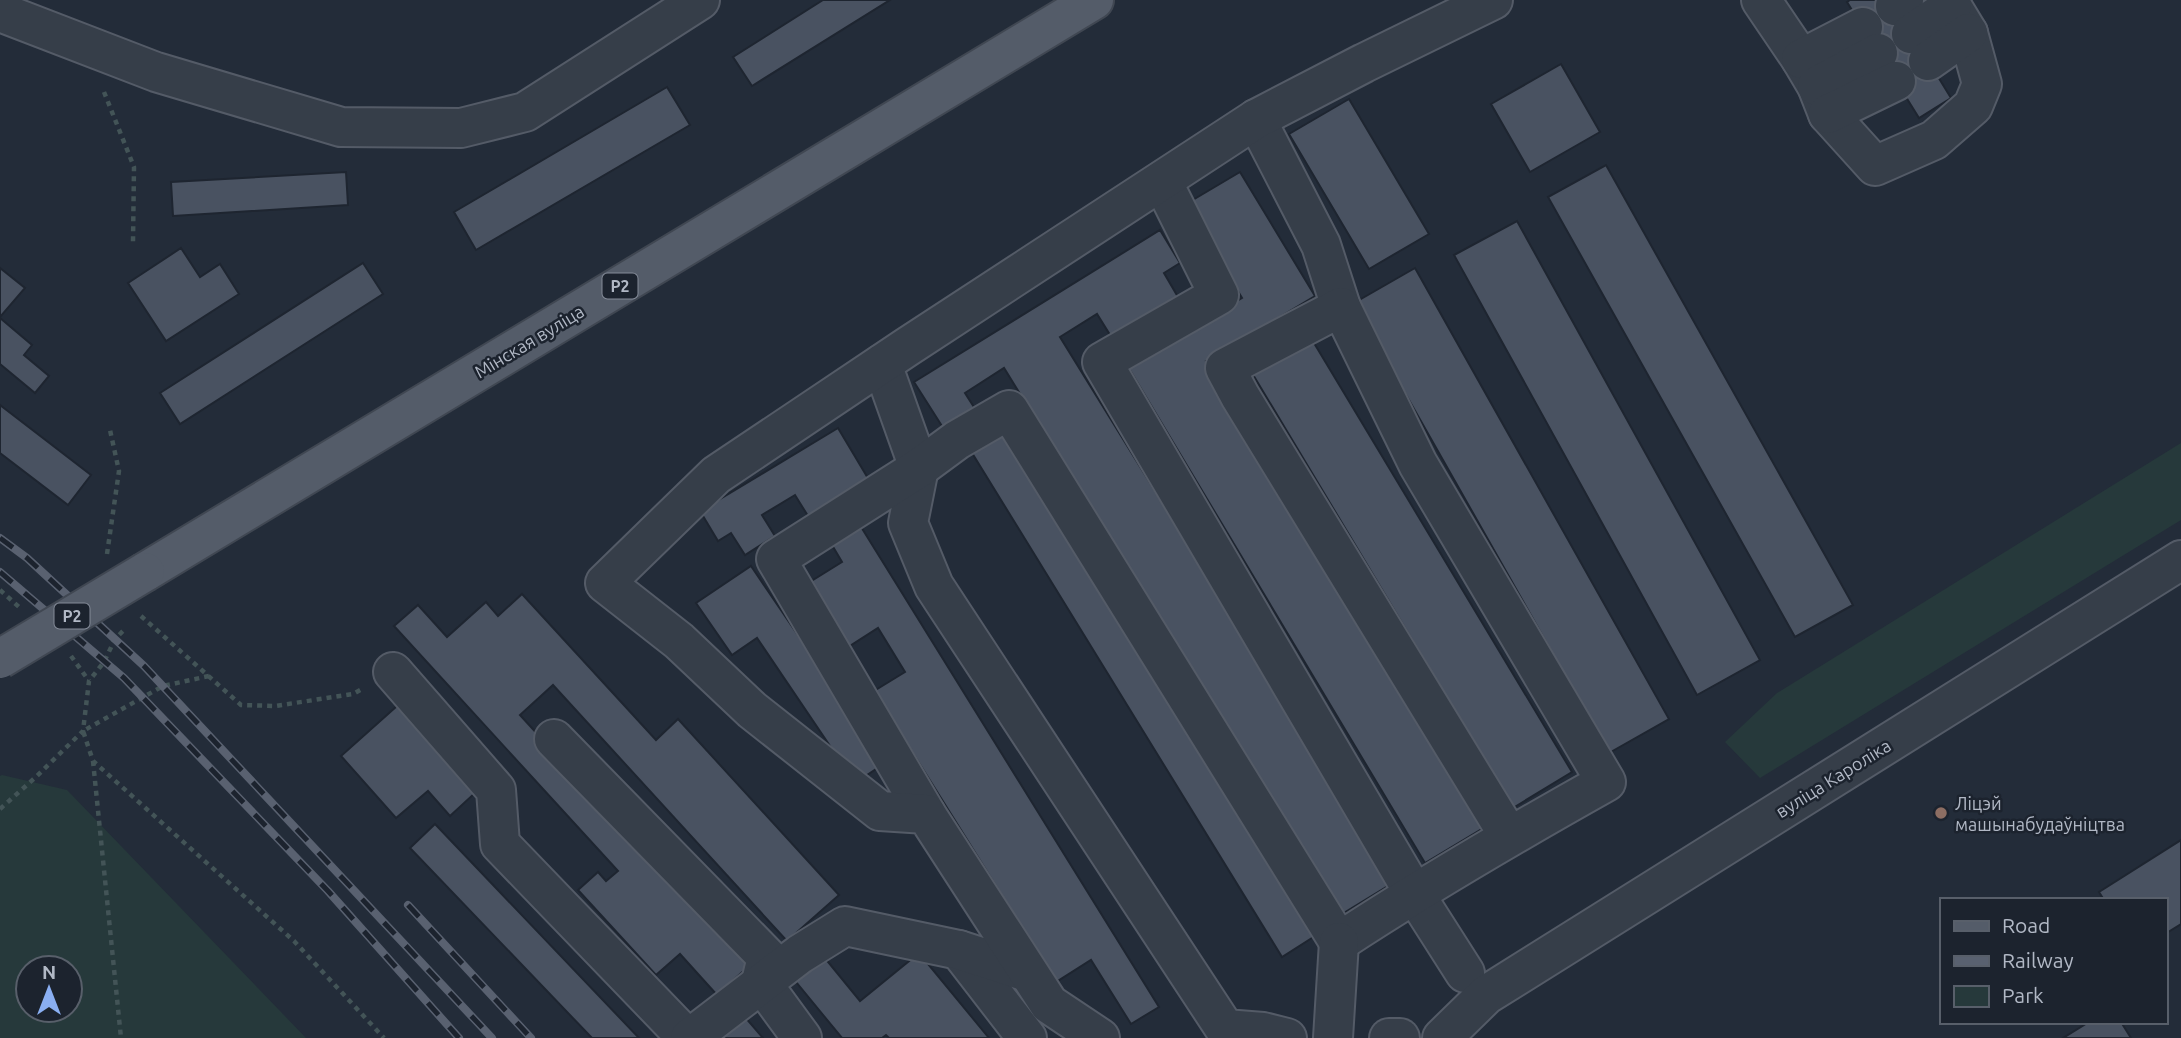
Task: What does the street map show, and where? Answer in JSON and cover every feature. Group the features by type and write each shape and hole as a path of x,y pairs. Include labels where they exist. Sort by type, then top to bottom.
{"main road":[{"name":"Мінская вуліца","path":"0,659 1094,0"}],"street":[{"path":"0,12 156,72 341,127 461,128 525,112 700,0"},
{"path":"926,814 880,811 752,710 679,641 606,583 716,475 882,364 1256,119 1493,0"},
{"path":"1761,0 1815,87 1875,166 1934,140 1973,106 1982,84 1956,13 1909,25"},
{"path":"1815,87 1879,54 1815,87"},
{"path":"1256,119 1321,245 1340,307 1418,464 1606,782 1509,836 1339,942"},
{"path":"1162,181 1219,295 1102,362 1415,893 1475,984"},
{"path":"1340,307 1225,368 1509,836"},
{"path":"882,364 919,468 908,523 934,586 1215,1033 1263,1032 1287,1038"},
{"path":"1100,1038 1049,1004 1027,972 926,814 776,559 919,468 957,440 1009,411 1339,942 1333,1038"},
{"name":"вуліца Кароліка","path":"1442,1038 1475,984 2181,560"},
{"path":"393,672 496,790 500,844 688,1038 800,954 845,926 959,950 1027,972"},
{"path":"554,739 766,957 761,982 802,1038"},
{"path":"959,950 1027,1038"},
{"path":"1389,1038 1400,1038"}],"path":[{"path":"85,45 134,167 134,242"},
{"path":"141,615 242,705 275,706 353,694 393,672"},
{"path":"121,1038 93,761 83,731 163,686 209,676"},
{"path":"93,761 294,941 384,1038"}],"green space":[{"path":"2181,443 2181,520 1760,778 1725,742 1777,693"},
{"path":"2,775 67,790 306,1038 0,1038"}],"building":[{"path":"823,0 890,0 752,86 733,57"},
{"path":"1891,0 1951,98 1919,118 1847,2"},
{"path":"1561,64 1600,132 1530,172 1491,104"},
{"path":"667,87 690,125 476,250 454,212"},
{"path":"1349,99 1429,234 1369,269 1289,134"},
{"path":"1606,165 1853,605 1795,637 1548,197"},
{"path":"346,172 348,205 173,216 171,182"},
{"path":"1240,172 1315,296 1206,361 1485,827 1425,863 1128,367 1242,298 1186,204"},
{"path":"1517,221 1760,660 1697,695 1454,255"},
{"path":"1160,230 1180,263 1164,273 1178,297 1112,338 1097,314 1060,337 1396,881 1342,914 1004,368 965,393 979,415 947,434 914,382"},
{"path":"181,248 200,277 220,264 239,294 166,341 128,283"},
{"path":"363,263 383,294 180,424 160,393"},
{"path":"0,268 25,288 0,317"},
{"path":"1415,268 1669,719 1609,753 1354,303"},
{"path":"0,318 32,345 24,355 49,376 35,393 0,364"},
{"path":"1311,338 1572,772 1513,808 1252,373"},
{"path":"0,405 91,475 68,505 0,453"},
{"path":"838,428 869,480 808,516 795,495 762,515 775,536 745,555 731,533 718,541 700,511"},
{"path":"1001,428 1315,936 1282,957 969,448"},
{"path":"858,522 1159,1007 1131,1024 1091,960 1056,982 874,691 905,672 878,628 845,649 805,585 842,562 829,540"},
{"path":"751,566 885,763 855,783 757,638 732,655 696,603"},
{"path":"522,594 656,740 678,719 839,895 787,941 553,685 520,715 749,966 717,995 680,954 656,975 578,890 598,872 606,881 618,871 394,626 418,605 447,637 486,602 498,616"},
{"path":"397,706 475,793 450,816 428,791 396,818 341,756"},
{"path":"435,824 639,1038 592,1038 410,848"},
{"path":"2181,840 2181,924 2167,933 2167,898 2103,898 2099,892"},
{"path":"820,952 860,1001 919,953 989,1038 889,1038 886,1035 882,1038 842,1038 791,976"},
{"path":"745,1017 763,1038 721,1038"},
{"path":"2086,1024 2122,1024 2131,1038 2063,1038"}],"railway":[{"path":"0,538 27,558 144,666 492,1038"},
{"path":"0,572 124,678 328,891 459,1038"},
{"path":"408,905 531,1038"}],"place":[{"name":"Ліцэй машынабудаўніцтва","path":"1941,813"}]}
